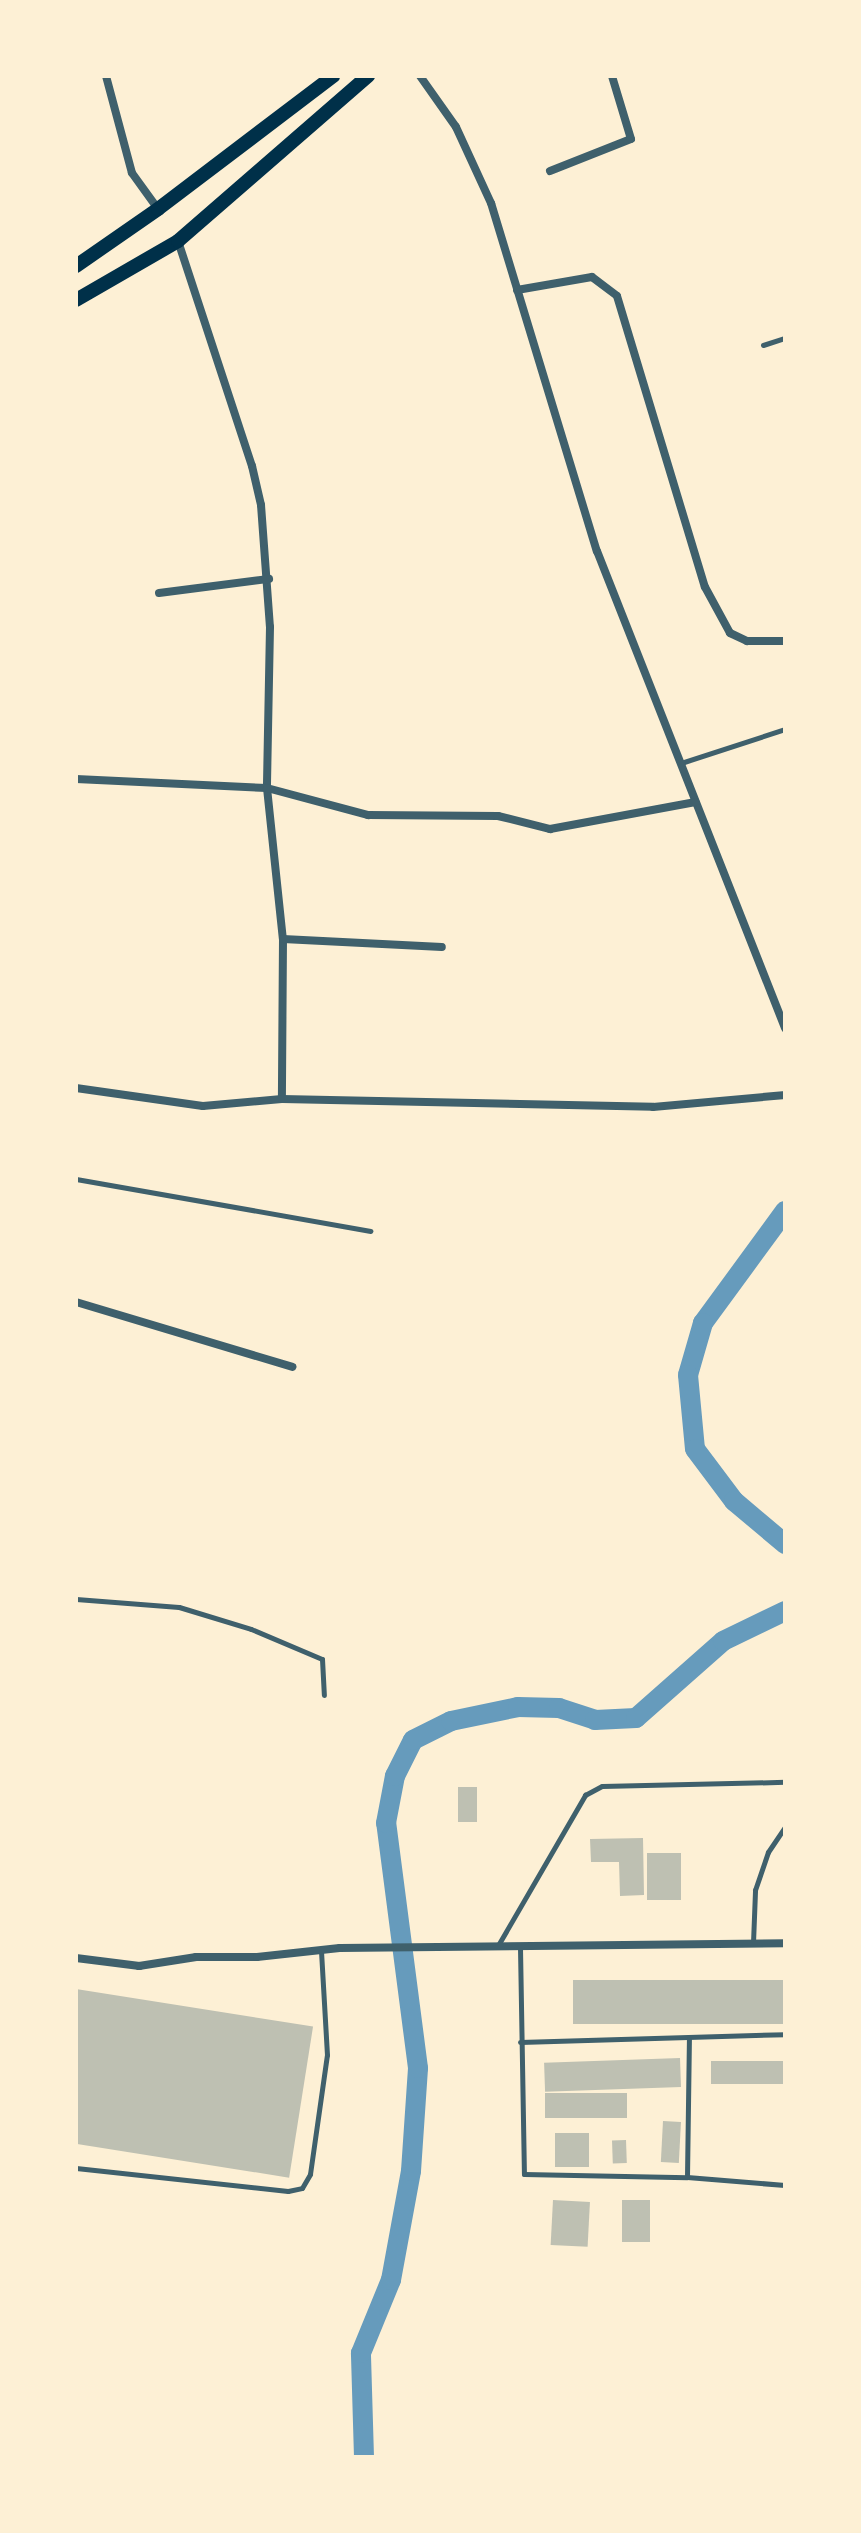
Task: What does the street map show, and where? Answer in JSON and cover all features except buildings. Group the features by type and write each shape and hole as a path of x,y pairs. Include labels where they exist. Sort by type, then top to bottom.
{"main road":[{"path":"76,266 158,209 333,76"},
{"path":"76,300 178,241 368,76"}],"street":[{"path":"106,76 132,173 158,209"},
{"path":"420,76 456,127 491,203 597,551 785,1028"},
{"path":"550,171 631,139 612,76"},
{"path":"178,241 252,466 261,505 269,579 267,788 283,939 282,1099"},
{"path":"517,290 592,277 617,296 705,587 730,633 747,641 785,641"},
{"path":"159,593 269,579"},
{"path":"76,779 267,788 368,815 498,816 550,829 696,802"},
{"path":"283,939 442,947"},
{"path":"76,1088 203,1106 282,1099 653,1107 785,1095"},
{"path":"76,1302 292,1367"},
{"path":"76,1958 139,1966 196,1957 340,1948 785,1943"}],"lane":[{"path":"763,345 785,338"},
{"path":"680,763 785,729"},
{"path":"76,1179 370,1231"},
{"path":"76,1599 179,1607 251,1629 322,1659 324,1695"},
{"path":"496,1948 585,1795 602,1786 785,1782"},
{"path":"753,1943 755,1890 768,1852 785,1827"},
{"path":"520,1948 524,2174 687,2177 785,2185"},
{"path":"76,2168 288,2191 302,2188 310,2174 327,2055 321,1950"},
{"path":"520,2042 785,2034"},
{"path":"687,2177 689,2039"}],"waterway":[{"path":"785,1211 703,1323 688,1375 695,1449 734,1501 785,1544"},
{"path":"364,2457 361,2353 391,2280 411,2171 418,2068 386,1823 395,1776 413,1740 451,1721 518,1707 559,1708 595,1720 636,1718 723,1641 785,1611"}]}
